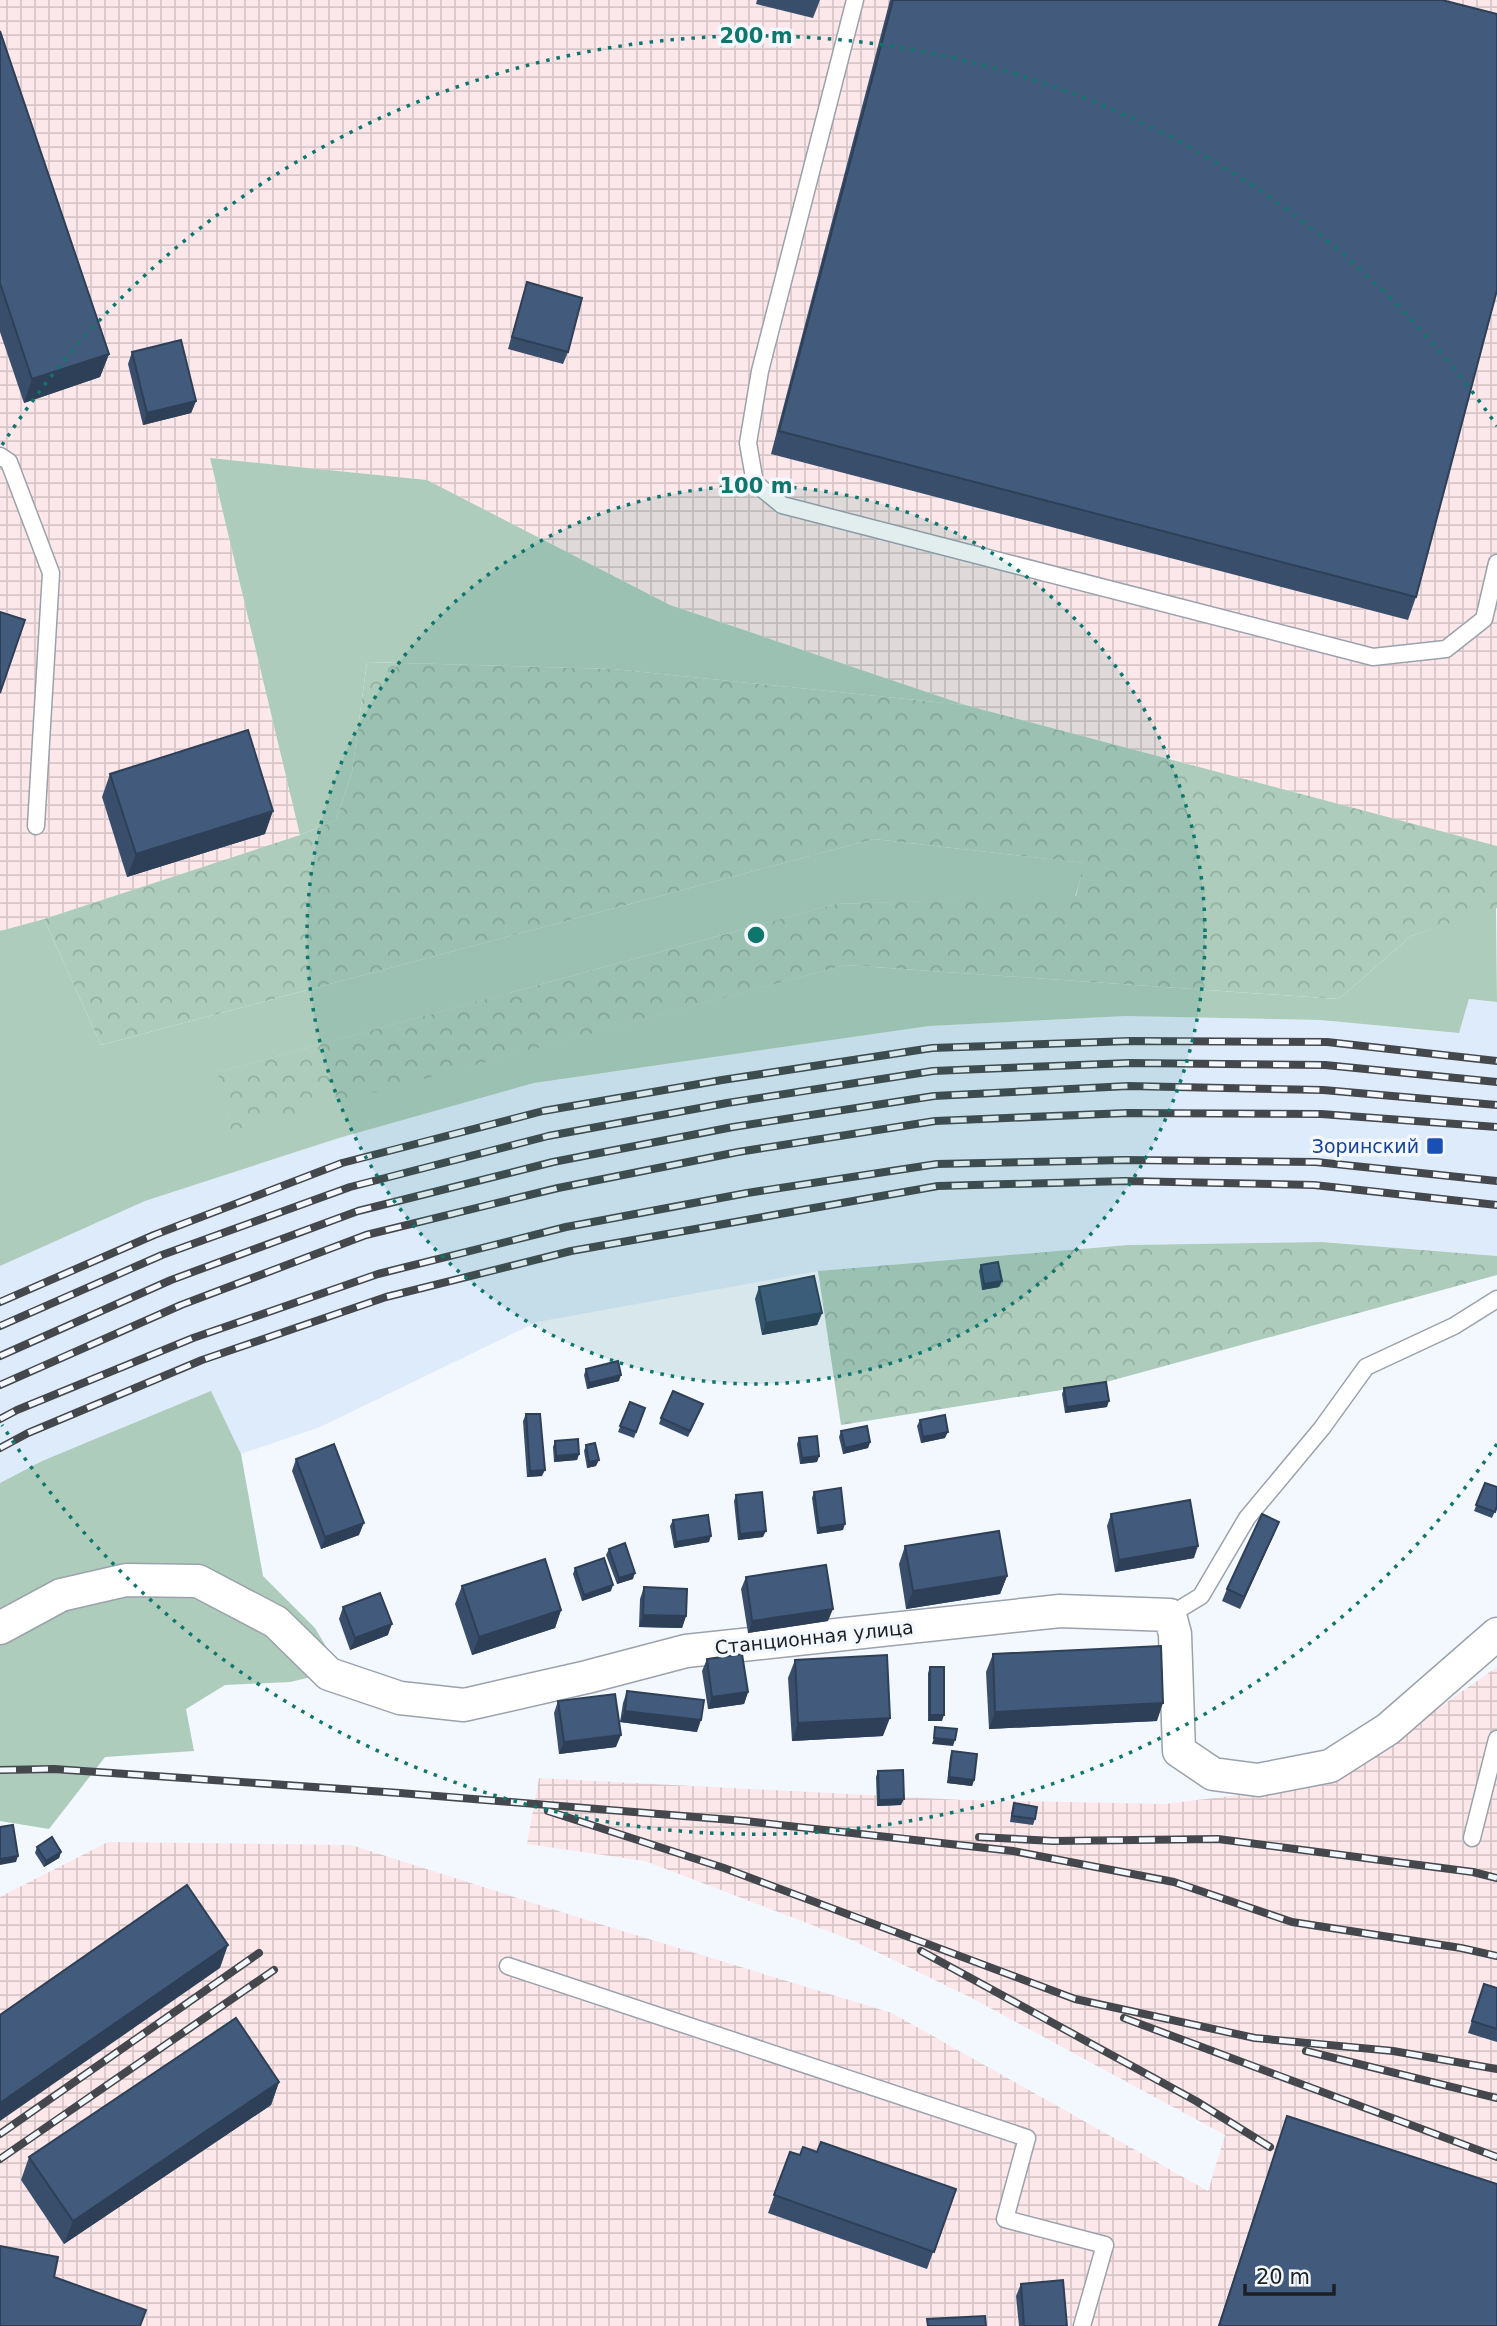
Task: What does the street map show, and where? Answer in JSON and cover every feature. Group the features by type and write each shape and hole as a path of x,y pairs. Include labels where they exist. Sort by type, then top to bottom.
{"street":[{"name":"Станционная улица","path":"0,1629 61,1595 126,1580 198,1581 276,1622 329,1674 400,1698 464,1705 686,1651 1060,1611 1170,1615"},
{"path":"1170,1615 1175,1634 1179,1751 1213,1774 1258,1780 1330,1766 1388,1729 1497,1634"}],"lane":[{"path":"855,0 760,371 748,443 755,483 782,505 1373,657 1446,649 1483,619 1497,563"},
{"path":"0,456 9,462 51,573 36,826"},
{"path":"1170,1615 1201,1595 1247,1518 1322,1428 1366,1367 1454,1326 1497,1299"},
{"path":"1472,1838 1497,1739"},
{"path":"508,1966 1027,2138 1005,2219 1105,2245 1082,2326"}],"shaded area":[{"path":"0,0 1497,0 1497,846 965,705 670,605 427,480 210,458 300,835 0,931"},
{"path":"1469,999 1497,1002 1497,1256 1322,1242 1128,1245 818,1271 537,1322 320,1427 241,1454 211,1392 42,1461 0,1483 0,1266 145,1201 339,1138 534,1083 929,1026 1126,1016 1320,1020 1459,1033"},
{"path":"1497,1667 1497,2326 0,2326 0,1897 108,1842 351,1845 892,2013 1208,2191 1225,2135 968,1996 854,1941 645,1861 527,1844 539,1778 963,1800 1164,1804 1330,1784"}],"green space":[{"path":"210,458 427,480 670,605 965,705 613,669 367,662 352,772 336,820 300,835"},
{"path":"367,662 613,669 965,705 1497,846 1497,908 1411,936 1339,999 845,965 231,1131 218,1072 836,904 1076,896 1084,863 874,839 101,1045 44,919 300,835 336,820 352,772"},
{"path":"874,839 1085,863 1075,897 836,904 219,1072 231,1130 845,965 1339,999 1411,936 1496,907 1497,1002 1469,999 1459,1033 1320,1020 1126,1016 929,1026 534,1083 339,1138 145,1201 0,1266 0,931 44,919 101,1045"},
{"path":"1322,1242 1497,1256 1497,1275 1099,1384 841,1425 818,1271 1128,1245"},
{"path":"211,1391 241,1454 263,1576 315,1628 340,1670 290,1682 225,1685 186,1709 194,1751 105,1757 49,1829 0,1821 0,1483 42,1461"}],"building":[{"path":"893,0 1442,0 1497,14 1497,290 1416,597 779,431"},
{"path":"0,31 109,354 32,379 0,283"},
{"path":"527,282 582,298 568,352 512,337"},
{"path":"181,340 196,401 147,413 132,352"},
{"path":"0,612 25,620 0,693"},
{"path":"248,730 273,811 136,854 110,774"},
{"path":"998,1262 1002,1281 984,1284 981,1265"},
{"path":"814,1276 822,1313 766,1323 759,1287"},
{"path":"618,1361 621,1375 589,1383 586,1369"},
{"path":"1106,1382 1109,1401 1067,1407 1064,1388"},
{"path":"673,1391 703,1404 690,1431 661,1418"},
{"path":"630,1402 645,1408 636,1432 620,1426"},
{"path":"526,1414 540,1414 545,1470 530,1471"},
{"path":"945,1415 948,1432 923,1437 920,1420"},
{"path":"867,1426 870,1442 845,1448 841,1431"},
{"path":"817,1436 819,1456 802,1458 799,1438"},
{"path":"578,1439 579,1454 556,1456 555,1441"},
{"path":"595,1443 599,1460 589,1462 586,1445"},
{"path":"334,1444 364,1523 325,1537 296,1459"},
{"path":"1485,1483 1497,1487 1495,1512 1476,1505"},
{"path":"841,1488 845,1524 819,1528 814,1492"},
{"path":"762,1492 766,1531 740,1534 736,1495"},
{"path":"1190,1500 1198,1546 1119,1560 1111,1514"},
{"path":"1262,1514 1279,1522 1244,1597 1227,1589"},
{"path":"708,1515 711,1536 676,1542 673,1520"},
{"path":"999,1531 1007,1576 913,1591 905,1546"},
{"path":"625,1543 635,1573 619,1578 609,1549"},
{"path":"604,1558 613,1585 584,1595 575,1568"},
{"path":"545,1559 561,1610 479,1637 462,1586"},
{"path":"826,1565 833,1609 752,1621 746,1577"},
{"path":"644,1587 687,1589 686,1616 643,1615"},
{"path":"380,1593 392,1624 355,1638 343,1607"},
{"path":"1161,1646 1163,1703 995,1712 993,1654"},
{"path":"742,1654 748,1692 712,1697 707,1659"},
{"path":"887,1655 890,1718 798,1723 795,1660"},
{"path":"930,1667 944,1667 944,1715 930,1715"},
{"path":"627,1691 704,1700 701,1720 625,1711"},
{"path":"615,1694 621,1735 564,1742 558,1701"},
{"path":"935,1727 957,1729 955,1740 934,1738"},
{"path":"952,1751 977,1754 974,1780 949,1777"},
{"path":"903,1770 904,1799 879,1800 878,1771"},
{"path":"1014,1803 1037,1807 1035,1819 1012,1816"},
{"path":"13,1825 18,1856 0,1859 0,1827"},
{"path":"52,1837 61,1852 46,1861 37,1847"},
{"path":"187,1885 228,1945 0,2103 0,2015"},
{"path":"1484,1984 1497,1988 1497,2029 1472,2021"},
{"path":"236,2018 279,2082 73,2221 29,2157"},
{"path":"1287,2116 1497,2184 1497,2326 1219,2326"},
{"path":"821,2142 956,2189 934,2252 774,2195 790,2152 800,2155 803,2147 817,2152"},
{"path":"0,2246 58,2257 54,2277 146,2310 140,2326 0,2326"},
{"path":"1063,2280 1067,2326 1024,2326 1021,2284"},
{"path":"985,2316 986,2326 928,2326 927,2319"}],"railway":[{"path":"0,1302 154,1235 342,1163 543,1111 722,1080 932,1048 1130,1041 1327,1042 1497,1061"},
{"path":"0,1326 162,1255 350,1187 548,1136 727,1103 933,1071 1129,1063 1325,1065 1497,1082"},
{"path":"0,1356 171,1280 358,1211 553,1162 733,1127 934,1096 1128,1086 1323,1090 1497,1105"},
{"path":"0,1385 181,1305 366,1235 558,1188 738,1152 935,1121 1127,1113 1321,1114 1497,1127"},
{"path":"0,1419 193,1338 378,1274 566,1227 747,1193 937,1164 1125,1160 1316,1162 1497,1181"},
{"path":"0,1448 28,1433 202,1360 386,1297 571,1251 938,1186 1125,1181 1314,1185 1497,1205"},
{"path":"0,1770 54,1769 400,1793 745,1821 1013,1851 1174,1882 1292,1922 1497,1956"},
{"path":"548,1811 724,1868 1075,1999 1255,2038 1393,2051 1497,2069"},
{"path":"979,1837 1053,1841 1218,1839 1473,1872 1497,1878"},
{"path":"921,1951 1196,2101 1270,2147"},
{"path":"0,2134 259,1953"},
{"path":"0,2159 274,1970"},
{"path":"1124,2018 1497,2157"},
{"path":"1306,2051 1497,2098"}],"place":[{"name":"Зоринский","path":"1435,1146"}]}
